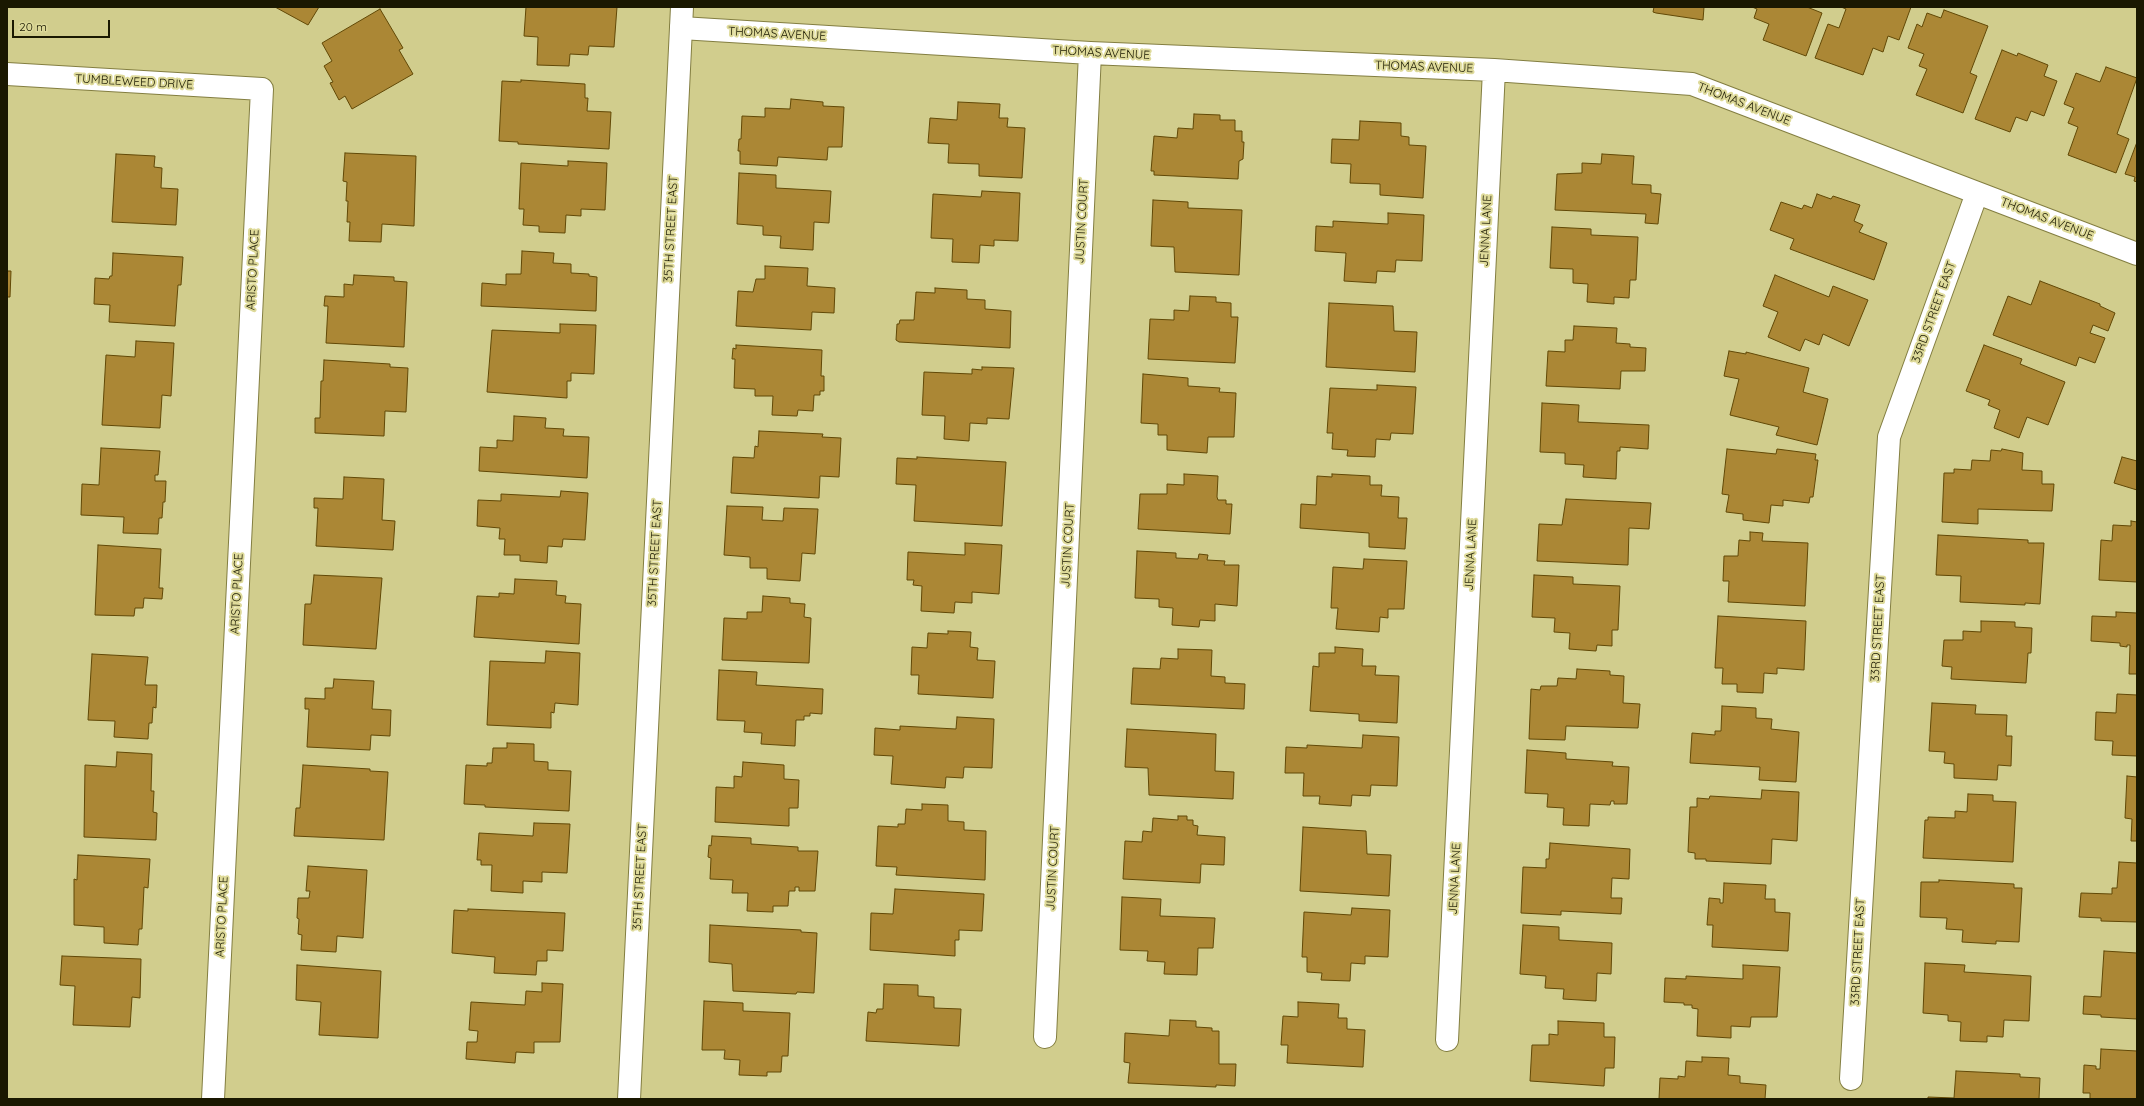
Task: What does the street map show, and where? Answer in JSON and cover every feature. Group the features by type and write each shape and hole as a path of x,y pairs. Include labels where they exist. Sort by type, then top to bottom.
{"street":[{"name":"35TH STREET EAST","path":"629,1099 682,7"},
{"name":"THOMAS AVENUE","path":"680,28 1090,53 1494,70 1692,84 2137,254"},
{"name":"JUSTIN COURT","path":"1045,1037 1090,53"},
{"name":"JENNA LANE","path":"1447,1040 1494,70"},
{"name":"TUMBLEWEED DRIVE","path":"7,74 262,88"},
{"name":"ARISTO PLACE","path":"213,1099 262,88"},
{"name":"33RD STREET EAST","path":"1851,1079 1889,437 1977,193"}],"building":[{"path":"275,7 319,7 308,25"},
{"path":"526,7 617,7 614,47 589,46 588,55 570,54 569,66 537,65 538,37 524,36"},
{"path":"1654,7 1704,7 1703,20 1656,13 1653,12"},
{"path":"1752,7 1807,7 1822,13 1806,56 1763,40 1769,24 1754,18 1757,9"},
{"path":"1841,7 1911,7 1899,40 1888,36 1883,52 1873,48 1863,75 1815,58 1828,24 1839,28 1846,9"},
{"path":"380,9 403,48 399,50 413,74 352,109 345,96 339,100 330,83 333,82 324,66 332,61 322,43"},
{"path":"1944,10 1988,26 1970,73 1977,76 1963,113 1916,95 1927,69 1919,66 1924,54 1908,48 1917,24 1922,27 1927,13 1941,18"},
{"path":"2002,50 2017,56 2018,53 2048,65 2044,76 2057,81 2044,116 2031,111 2027,121 2016,117 2010,132 1975,119"},
{"path":"2106,67 2137,78 2117,134 2129,139 2116,173 2068,155 2078,127 2068,123 2074,108 2064,104 2076,73 2100,82"},
{"path":"521,80 585,84 585,98 588,98 587,111 611,112 609,149 518,144 518,142 499,141 502,81 521,82"},
{"path":"791,99 823,102 823,106 844,107 842,147 828,147 827,160 778,157 777,166 740,164 740,151 738,151 739,139 741,139 742,116 765,117 765,108 790,109"},
{"path":"958,102 1000,104 999,118 1008,118 1007,127 1025,128 1022,178 979,176 979,164 948,163 949,144 928,143 930,118 957,120"},
{"path":"1194,114 1220,115 1220,120 1235,120 1235,131 1242,131 1242,142 1244,142 1243,159 1239,161 1238,179 1154,175 1154,171 1151,171 1154,136 1177,138 1178,128 1193,129"},
{"path":"1360,121 1401,123 1401,136 1409,137 1409,145 1426,146 1423,198 1380,195 1380,184 1350,183 1351,164 1331,163 1332,139 1359,140"},
{"path":"2137,142 2137,182 2134,181 2135,177 2125,174"},
{"path":"345,153 416,156 414,226 382,224 381,242 349,241 350,222 347,222 348,201 346,201 347,182 343,181"},
{"path":"116,154 155,156 154,167 162,168 161,188 178,189 176,225 112,222"},
{"path":"1602,154 1634,156 1632,184 1651,185 1651,193 1661,194 1658,224 1645,223 1646,214 1555,210 1557,174 1582,173 1582,163 1601,164"},
{"path":"568,161 607,163 605,210 581,209 581,216 566,215 565,233 539,232 539,226 523,225 524,209 519,209 521,163 568,166"},
{"path":"739,173 776,175 776,188 831,191 829,223 814,222 813,250 780,248 781,236 763,235 763,226 737,224"},
{"path":"982,191 1020,193 1018,241 994,240 994,246 980,245 979,263 952,262 953,239 931,238 933,194 981,197"},
{"path":"1817,194 1831,199 1833,196 1860,205 1854,221 1863,225 1859,232 1887,243 1874,280 1790,249 1794,239 1770,230 1781,202 1802,209 1804,205 1812,208"},
{"path":"1153,200 1188,202 1188,208 1242,210 1239,275 1175,272 1174,247 1151,246"},
{"path":"1388,213 1424,215 1422,261 1396,260 1395,272 1377,271 1376,283 1344,281 1346,253 1315,251 1316,226 1333,227 1333,221 1388,224"},
{"path":"1552,227 1591,229 1591,235 1638,237 1636,280 1630,280 1629,298 1614,297 1614,304 1587,302 1588,284 1573,283 1573,269 1550,268"},
{"path":"522,251 554,253 553,263 571,264 571,273 589,274 589,276 597,277 596,311 481,306 482,283 506,285 506,274 521,274"},
{"path":"113,253 183,257 181,285 178,285 175,326 109,322 110,305 94,304 95,278 109,279 110,276 112,276"},
{"path":"765,266 808,268 807,286 835,288 834,313 812,312 811,330 736,326 738,291 753,292 756,279 765,279"},
{"path":"7,271 11,271 10,297 7,297"},
{"path":"354,275 394,277 394,281 407,282 404,347 326,343 328,306 324,306 325,296 344,297 344,284 353,285"},
{"path":"1775,275 1829,297 1833,286 1868,300 1849,346 1823,334 1819,345 1805,339 1800,351 1768,337 1778,312 1763,306"},
{"path":"2040,281 2100,304 2100,306 2115,313 2108,331 2093,325 2090,333 2105,338 2095,363 2079,357 2076,366 1993,335 2008,296 2031,305"},
{"path":"935,288 967,290 967,299 985,300 985,309 1011,311 1010,348 899,342 896,340 897,324 899,324 900,320 914,320 916,292 935,293"},
{"path":"1190,296 1216,297 1216,302 1231,303 1231,317 1238,317 1235,363 1148,359 1150,319 1174,320 1174,310 1189,311"},
{"path":"1329,303 1393,306 1394,331 1417,332 1415,372 1326,367"},
{"path":"560,324 596,325 594,374 571,373 571,381 567,381 567,398 487,392 492,330 560,333"},
{"path":"1574,326 1617,328 1616,343 1630,344 1630,347 1646,348 1645,371 1621,371 1620,389 1546,386 1548,351 1565,352 1565,340 1573,340"},
{"path":"136,341 174,343 171,396 162,395 160,428 102,425 106,355 135,357"},
{"path":"736,345 822,350 821,376 824,376 824,391 820,391 820,395 814,395 813,411 798,410 797,416 772,415 773,396 755,396 755,389 734,388 735,359 732,359 733,348 736,349"},
{"path":"1984,345 2022,359 2020,364 2065,382 2048,425 2027,417 2019,438 1994,428 2000,410 1988,405 1990,400 1966,391"},
{"path":"1729,351 1746,354 1746,352 1809,368 1803,392 1828,399 1817,445 1776,435 1779,427 1730,415 1739,379 1724,376"},
{"path":"324,360 390,364 390,367 408,368 406,412 385,411 384,436 315,433 315,418 320,418 321,381 323,381"},
{"path":"982,367 1014,368 1009,419 987,418 987,424 970,423 969,441 944,439 945,416 922,415 924,372 972,374 972,369 982,370"},
{"path":"1143,374 1188,378 1188,386 1220,388 1219,392 1236,393 1234,437 1208,437 1207,453 1167,450 1167,435 1158,435 1158,424 1141,423"},
{"path":"1377,385 1416,387 1413,434 1391,433 1390,440 1376,439 1375,457 1347,456 1348,450 1332,449 1333,433 1327,433 1330,388 1377,390"},
{"path":"1542,403 1579,405 1578,422 1649,425 1648,449 1620,447 1620,451 1617,451 1616,479 1583,477 1584,465 1565,464 1565,453 1540,452"},
{"path":"514,416 546,418 545,428 564,429 563,436 589,437 587,478 479,471 480,447 497,448 497,440 513,441"},
{"path":"759,431 823,434 822,437 841,438 839,477 820,476 819,498 731,493 733,457 754,458 755,446 758,447"},
{"path":"101,448 160,451 158,475 155,475 155,481 166,481 165,502 163,502 162,518 159,518 158,534 123,533 124,517 81,515 82,484 99,485"},
{"path":"1727,449 1776,454 1777,449 1816,454 1815,460 1818,460 1813,497 1810,497 1809,503 1783,500 1783,506 1771,505 1769,523 1743,520 1743,514 1726,512 1729,495 1722,494"},
{"path":"2002,449 2023,453 2022,470 2042,471 2042,484 2054,484 2052,511 1978,509 1978,524 1942,522 1944,473 1954,473 1954,469 1971,470 1972,460 1990,461 1991,450 2001,451"},
{"path":"917,457 1006,462 1002,526 914,521 916,485 896,484 897,458 917,459"},
{"path":"2122,457 2137,461 2137,490 2114,483"},
{"path":"1184,474 1218,476 1218,500 1226,500 1226,504 1232,504 1230,534 1138,529 1140,494 1167,494 1167,484 1184,485"},
{"path":"1332,474 1370,476 1370,485 1382,485 1381,496 1399,497 1398,518 1407,518 1405,549 1369,547 1369,533 1300,528 1301,504 1316,505 1317,476 1332,477"},
{"path":"344,477 384,479 382,520 395,521 393,550 316,546 318,508 314,508 314,498 343,499"},
{"path":"561,491 588,493 585,540 563,539 562,547 548,546 547,563 520,561 520,555 504,555 505,539 499,539 500,528 477,526 478,500 501,501 501,494 560,497"},
{"path":"1566,499 1651,503 1649,529 1629,528 1628,565 1537,561 1539,524 1562,525"},
{"path":"727,506 763,507 762,520 783,521 784,508 818,509 815,554 802,553 800,581 767,579 767,568 750,568 750,557 724,555"},
{"path":"2131,521 2137,522 2137,582 2099,580 2101,540 2112,541 2113,525 2131,526"},
{"path":"1750,532 1763,533 1762,541 1808,543 1805,606 1728,602 1729,581 1723,581 1724,556 1738,556 1739,540 1750,541"},
{"path":"1938,535 2028,540 2028,543 2044,543 2040,604 2025,603 2025,605 1960,602 1961,576 1936,575"},
{"path":"965,543 1002,545 999,594 972,592 972,603 955,602 954,613 921,611 922,586 913,585 914,580 907,580 908,552 965,555"},
{"path":"98,545 161,549 159,588 163,588 162,599 144,598 143,608 135,608 134,616 95,615"},
{"path":"1137,551 1176,553 1176,558 1198,559 1199,554 1208,555 1207,560 1225,561 1224,565 1239,565 1237,606 1215,604 1215,621 1200,620 1199,627 1172,625 1173,608 1159,607 1159,599 1135,598"},
{"path":"1364,559 1407,561 1404,609 1388,609 1388,618 1380,617 1379,632 1336,629 1338,608 1331,608 1333,567 1363,569"},
{"path":"314,575 382,578 376,649 303,645 305,604 311,604"},
{"path":"1534,575 1573,577 1573,584 1620,586 1618,630 1612,630 1612,646 1597,645 1596,651 1569,649 1570,633 1554,632 1555,618 1532,617"},
{"path":"515,579 557,581 556,595 566,596 565,603 581,604 579,644 474,637 477,596 499,597 499,593 514,594"},
{"path":"763,596 790,598 790,603 805,604 804,617 811,618 809,663 722,660 724,618 747,619 747,612 762,612"},
{"path":"2116,612 2137,613 2137,674 2129,674 2130,645 2127,645 2127,647 2120,646 2120,643 2091,641 2092,616 2116,617"},
{"path":"1718,616 1806,621 1804,670 1777,668 1777,674 1764,673 1763,693 1737,692 1737,684 1722,684 1723,668 1715,668"},
{"path":"1981,621 2015,622 2015,627 2032,628 2031,653 2028,653 2026,683 1951,679 1952,667 1942,666 1944,640 1963,640 1963,631 1981,632"},
{"path":"948,631 971,632 970,647 978,648 977,660 995,661 993,698 918,694 919,675 911,675 912,647 927,648 928,633 948,634"},
{"path":"1335,647 1363,649 1362,666 1376,666 1375,675 1399,676 1397,723 1359,721 1359,714 1310,711 1313,666 1319,667 1319,653 1335,653"},
{"path":"1178,649 1212,650 1211,676 1225,677 1225,683 1245,684 1244,709 1131,704 1133,668 1160,669 1161,658 1178,659"},
{"path":"546,651 580,653 578,705 555,703 554,713 551,712 551,728 487,725 490,661 545,663"},
{"path":"92,654 148,657 145,685 157,685 156,708 153,707 152,723 149,723 148,739 114,737 115,721 88,720"},
{"path":"1577,669 1610,671 1610,675 1624,676 1623,703 1640,704 1638,728 1566,726 1565,740 1529,739 1531,689 1540,690 1541,686 1557,686 1558,678 1576,679"},
{"path":"719,670 757,672 756,685 823,689 822,714 810,713 810,716 804,716 804,720 796,720 795,746 761,744 762,733 744,732 745,721 717,720"},
{"path":"334,679 374,681 372,709 391,710 390,736 371,735 370,750 307,747 309,709 305,709 305,698 325,699 325,688 333,688"},
{"path":"2117,694 2137,695 2137,756 2112,755 2113,741 2095,740 2096,712 2116,713"},
{"path":"1932,703 1976,705 1975,714 2007,715 2006,736 2012,736 2011,766 1998,765 1997,780 1954,778 1954,764 1944,763 1945,752 1929,751"},
{"path":"1722,706 1756,708 1756,718 1772,719 1771,729 1799,732 1796,782 1759,780 1760,767 1690,763 1692,733 1715,735 1715,731 1721,731"},
{"path":"957,717 994,719 992,768 964,767 963,778 946,777 945,788 891,784 893,756 874,755 875,728 900,730 900,726 956,729"},
{"path":"1127,729 1216,734 1215,771 1234,772 1233,799 1149,795 1148,768 1125,767"},
{"path":"1363,735 1399,737 1397,786 1371,785 1370,796 1352,795 1351,806 1319,804 1320,796 1303,796 1304,773 1285,773 1286,747 1307,748 1307,745 1362,748"},
{"path":"507,743 534,744 534,761 548,762 548,770 571,771 569,811 485,807 485,805 464,804 466,765 487,766 487,763 492,763 493,748 507,748"},
{"path":"1527,750 1566,753 1566,759 1613,762 1612,766 1629,767 1627,804 1614,804 1614,801 1611,801 1610,805 1590,804 1589,826 1563,825 1564,808 1547,807 1548,794 1525,793"},
{"path":"117,752 152,754 151,791 154,791 153,812 157,813 156,840 84,837 85,765 116,767"},
{"path":"743,762 784,765 784,779 799,780 798,808 789,808 789,826 715,822 716,787 734,788 734,776 742,777"},
{"path":"303,765 370,769 370,771 388,772 384,840 294,836 296,808 300,808"},
{"path":"2127,776 2137,777 2137,841 2131,841 2132,819 2125,818"},
{"path":"1762,790 1799,792 1797,841 1772,839 1771,864 1706,861 1706,859 1695,859 1695,853 1688,852 1690,807 1697,807 1697,798 1709,799 1710,796 1761,799"},
{"path":"1968,794 1993,795 1993,801 2016,802 2013,862 1923,858 1925,820 1928,820 1928,817 1955,818 1955,811 1967,812"},
{"path":"922,804 948,805 948,821 964,822 964,830 986,831 985,880 896,875 897,867 876,866 878,826 898,827 898,824 905,824 906,809 922,810"},
{"path":"1178,816 1187,816 1187,820 1193,820 1193,825 1198,826 1197,835 1225,837 1224,865 1201,864 1200,883 1123,879 1125,841 1142,842 1143,831 1152,832 1153,818 1178,820"},
{"path":"534,823 570,824 567,873 542,872 542,882 523,881 523,893 491,891 492,865 481,865 481,860 477,860 479,833 533,836"},
{"path":"1303,827 1366,831 1367,854 1391,855 1389,896 1300,891"},
{"path":"712,836 751,838 751,844 798,847 798,851 818,851 815,891 799,891 799,887 795,887 795,891 789,891 788,906 773,906 773,912 747,911 748,893 732,893 733,880 710,879 711,858 708,857 709,845 711,846"},
{"path":"1550,843 1630,849 1629,879 1612,878 1611,898 1622,898 1621,914 1561,911 1561,915 1521,913 1523,867 1546,868 1546,859 1549,859"},
{"path":"78,855 150,859 148,888 144,887 142,929 139,929 138,945 104,943 104,927 74,925 74,879 77,880"},
{"path":"2119,862 2137,863 2137,922 2101,921 2101,918 2079,917 2081,893 2112,894 2112,888 2117,888"},
{"path":"308,866 367,870 363,938 337,936 336,952 301,950 302,935 298,934 299,919 297,918 298,898 309,898 310,891 306,891"},
{"path":"1939,880 2014,884 2014,888 2022,888 2019,942 1996,941 1996,944 1962,942 1963,930 1946,929 1947,918 1920,917 1921,882 1939,882"},
{"path":"1724,883 1766,885 1765,899 1775,899 1775,912 1790,913 1788,951 1712,947 1713,925 1707,925 1709,898 1720,899 1720,903 1723,903"},
{"path":"895,889 984,894 982,931 959,930 959,940 955,940 955,956 870,950 871,913 893,914"},
{"path":"1122,897 1161,899 1160,916 1215,918 1213,948 1198,948 1197,975 1164,974 1165,962 1147,961 1148,951 1120,950"},
{"path":"1352,908 1390,910 1388,957 1365,956 1365,964 1351,963 1350,981 1321,980 1322,973 1307,972 1307,957 1302,957 1304,912 1351,915"},
{"path":"468,909 565,913 563,951 547,950 547,961 537,961 536,975 494,973 495,957 452,953 454,910 468,911"},
{"path":"710,925 801,930 801,932 817,933 814,993 797,992 796,994 733,991 732,964 709,962"},
{"path":"1523,925 1559,927 1559,940 1612,943 1611,974 1597,973 1596,1001 1563,999 1564,989 1545,988 1546,976 1520,974"},
{"path":"2104,951 2137,953 2137,1019 2101,1017 2101,1015 2083,1014 2084,996 2101,997"},
{"path":"62,956 141,959 140,998 132,997 130,1027 73,1025 75,986 60,985"},
{"path":"1925,963 1965,965 1964,972 2031,976 2029,1021 2004,1020 2003,1037 1987,1036 1987,1042 1960,1041 1961,1022 1948,1021 1948,1015 1923,1013"},
{"path":"297,965 381,971 378,1038 319,1035 321,1002 296,1000"},
{"path":"1743,965 1780,967 1777,1017 1751,1017 1750,1027 1731,1026 1731,1038 1697,1036 1698,1009 1692,1008 1692,1005 1684,1005 1684,1003 1664,1002 1665,978 1686,979 1686,976 1743,979"},
{"path":"542,983 563,984 560,1042 534,1042 534,1053 516,1052 515,1063 466,1059 467,1042 477,1042 478,1031 469,1030 471,1002 525,1005 526,991 542,992"},
{"path":"884,984 918,985 918,996 934,997 934,1008 961,1009 959,1046 866,1041 868,1012 876,1013 877,1009 883,1009"},
{"path":"704,1001 743,1003 743,1011 790,1013 788,1056 782,1056 781,1072 767,1072 767,1076 739,1075 740,1060 724,1059 725,1050 702,1050"},
{"path":"1298,1002 1339,1004 1338,1018 1347,1018 1347,1029 1365,1030 1363,1067 1287,1063 1288,1045 1281,1045 1283,1016 1298,1017"},
{"path":"1170,1020 1196,1021 1196,1027 1212,1028 1212,1031 1219,1031 1219,1064 1236,1064 1235,1086 1216,1085 1216,1087 1128,1083 1130,1063 1124,1062 1125,1033 1169,1036"},
{"path":"1558,1021 1604,1023 1604,1037 1615,1037 1614,1068 1605,1068 1604,1086 1530,1081 1532,1045 1549,1045 1549,1034 1558,1035"},
{"path":"2101,1049 2137,1051 2137,1099 2090,1099 2090,1093 2083,1093 2084,1065 2096,1066 2096,1069 2100,1069"},
{"path":"1702,1057 1729,1058 1728,1075 1740,1076 1740,1083 1766,1085 1765,1099 1659,1099 1660,1078 1678,1079 1678,1076 1685,1077 1686,1061 1702,1062"},
{"path":"1956,1071 2020,1074 2020,1077 2040,1078 2039,1099 1928,1099 1928,1097 1954,1098"}]}
